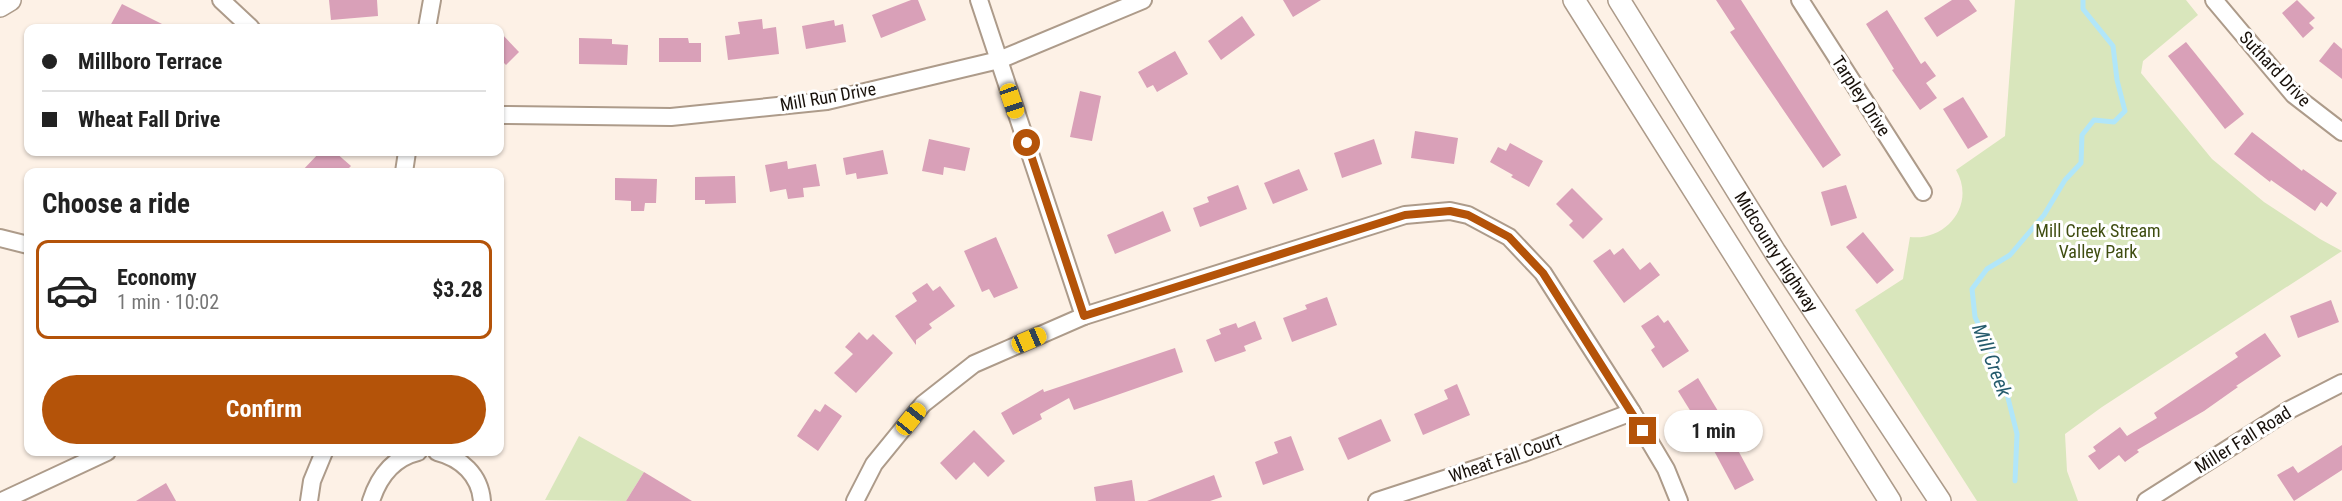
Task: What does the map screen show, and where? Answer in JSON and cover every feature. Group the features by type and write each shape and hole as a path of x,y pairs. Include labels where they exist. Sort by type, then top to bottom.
{"main road":[{"path":"0,6 10,0"},
{"name":"Midcounty Highway","path":"1574,0 1890,501"},
{"name":"Midcounty Highway","path":"1619,0 1775,252 1940,501"}],"street":[{"path":"221,0 246,24"},
{"path":"428,24 432,0"},
{"path":"979,0 1084,316"},
{"name":"Mill Run Drive","path":"504,115 671,117 827,101 999,60 1143,0"},
{"name":"Suthard Drive","path":"2214,0 2294,95 2342,132"},
{"name":"Tarpley Drive","path":"1802,1 1923,192"},
{"path":"855,501 874,464 923,404 974,364 1084,316 1405,215 1450,211 1468,215 1509,237 1543,273 1632,412 1666,469 1679,501"},
{"path":"0,238 24,244"},
{"name":"Miller Fall Road","path":"2152,499 2289,410 2342,383"},
{"name":"Wheat Fall Court","path":"1377,501 1524,453 1632,412"},
{"path":"2,501 98,456"},
{"path":"309,501 312,481 322,456"},
{"path":"371,501 375,489 388,470 402,456"},
{"path":"452,456 463,463 474,477 481,492 482,501"}],"green space":[{"name":"Mill Creek Stream Valley Park","path":"2015,0 2186,0 2198,15 2143,61 2141,73 2212,159 2264,202 2342,251 2102,407 2065,434 2067,471 2078,501 1977,501 1855,310 1903,279 1910,237 1923,237 1946,227 1960,207 1961,183 1956,170 2005,136"},
{"path":"579,436 644,472 626,501 545,500"}],"building":[{"path":"329,0 377,0 378,16 331,20"},
{"path":"911,0 918,0 926,20 881,38 872,15"},
{"path":"1283,0 1321,0 1293,17"},
{"path":"1716,0 1741,0 1841,155 1823,168 1730,32 1735,29"},
{"path":"1952,0 1969,0 1977,11 1937,37 1924,18"},
{"path":"2297,0 2315,18 2309,23 2314,28 2303,38 2282,13"},
{"path":"122,4 162,24 111,24"},
{"path":"1887,10 1921,64 1925,61 1936,76 1926,83 1937,98 1920,110 1892,70 1894,69 1866,24"},
{"path":"1242,16 1255,35 1221,60 1208,41"},
{"path":"762,19 763,29 776,27 779,54 728,60 725,36 740,34 738,22"},
{"path":"834,20 835,26 843,24 846,42 806,49 802,26"},
{"path":"504,36 519,52 506,65 504,63"},
{"path":"579,38 612,39 612,44 628,45 627,65 579,64"},
{"path":"659,38 688,38 689,43 701,43 701,62 659,62"},
{"path":"2186,42 2244,114 2225,129 2168,56"},
{"path":"2334,42 2342,49 2342,79 2319,61"},
{"path":"1175,51 1188,74 1157,92 1153,85 1147,88 1138,72"},
{"path":"1080,91 1101,96 1092,141 1070,137"},
{"path":"1963,97 1988,137 1968,149 1943,109"},
{"path":"1415,131 1458,138 1454,164 1411,158"},
{"path":"2252,132 2302,171 2303,169 2337,193 2327,207 2321,202 2315,211 2271,180 2270,182 2234,154"},
{"path":"929,139 970,148 965,171 944,167 943,175 922,171"},
{"path":"1374,139 1382,164 1342,178 1334,153"},
{"path":"1510,143 1543,161 1529,187 1490,162 1498,147 1506,151"},
{"path":"883,150 888,174 857,179 856,173 846,175 843,158"},
{"path":"316,156 340,156 351,166 349,168 305,168"},
{"path":"787,161 788,169 816,164 820,186 803,188 804,197 788,199 786,189 770,192 765,165"},
{"path":"1299,169 1308,190 1273,204 1264,183"},
{"path":"735,176 736,203 705,204 705,200 695,200 695,177"},
{"path":"615,178 657,179 656,203 645,203 644,211 631,211 631,201 615,200"},
{"path":"1238,185 1247,209 1200,227 1193,208 1209,202 1207,197"},
{"path":"1846,185 1857,218 1831,226 1821,192"},
{"path":"1572,188 1603,219 1583,239 1569,225 1573,221 1556,204"},
{"path":"1163,211 1171,231 1115,254 1107,235"},
{"path":"1863,232 1894,270 1877,284 1846,247"},
{"path":"996,237 1018,288 994,298 989,289 982,292 964,251"},
{"path":"1623,248 1640,270 1650,262 1660,275 1624,303 1593,261 1610,249 1614,255"},
{"path":"927,283 933,291 940,286 955,306 929,324 932,328 916,340 916,345 895,316 917,301 912,293"},
{"path":"1327,297 1337,325 1292,342 1283,318 1307,309 1305,305"},
{"path":"2331,300 2339,322 2298,338 2290,316"},
{"path":"1658,315 1664,323 1668,320 1689,351 1663,368 1651,350 1655,347 1641,326"},
{"path":"1255,321 1262,339 1244,346 1246,351 1215,362 1206,340 1221,334 1219,329 1236,323 1238,328"},
{"path":"859,332 867,340 873,334 893,353 856,393 834,373 853,354 845,347"},
{"path":"2265,333 2281,356 2204,411 2137,450 2139,452 2125,462 2119,455 2099,470 2088,456 2096,451 2093,447 2120,427 2127,436 2157,418 2154,413 2238,357 2235,353"},
{"path":"1175,348 1183,372 1074,410 1069,398 1040,414 1042,419 1013,435 1001,413 1043,389 1044,392"},
{"path":"1698,378 1721,416 1701,428 1678,391"},
{"path":"1457,384 1470,415 1423,435 1414,414 1448,399 1444,390"},
{"path":"825,404 842,416 818,451 797,436 815,409 820,412"},
{"path":"1381,419 1391,441 1348,460 1338,438"},
{"path":"974,430 1005,461 988,477 974,462 956,480 940,463"},
{"path":"1291,436 1304,470 1263,485 1255,462 1278,453 1274,442"},
{"path":"1732,439 1754,480 1735,490 1713,449"},
{"path":"2342,445 2342,470 2294,501 2277,475 2293,466 2298,473"},
{"path":"644,472 692,501 626,501"},
{"path":"1214,475 1222,497 1210,501 1147,501"},
{"path":"1132,480 1135,501 1096,501 1094,487"},
{"path":"166,483 176,501 136,501"}],"waterway":[{"name":"Mill Creek","path":"2015,481 2017,434 2003,378 1975,317 1972,289 1987,269 2010,255 2044,215 2065,180 2081,163 2082,135 2094,120 2114,122 2125,111 2117,80 2113,46 2083,9 2083,0"}],"route":[{"path":"1027,143 1084,316 1405,215 1450,211 1468,215 1509,237 1543,273 1643,431"}]}
